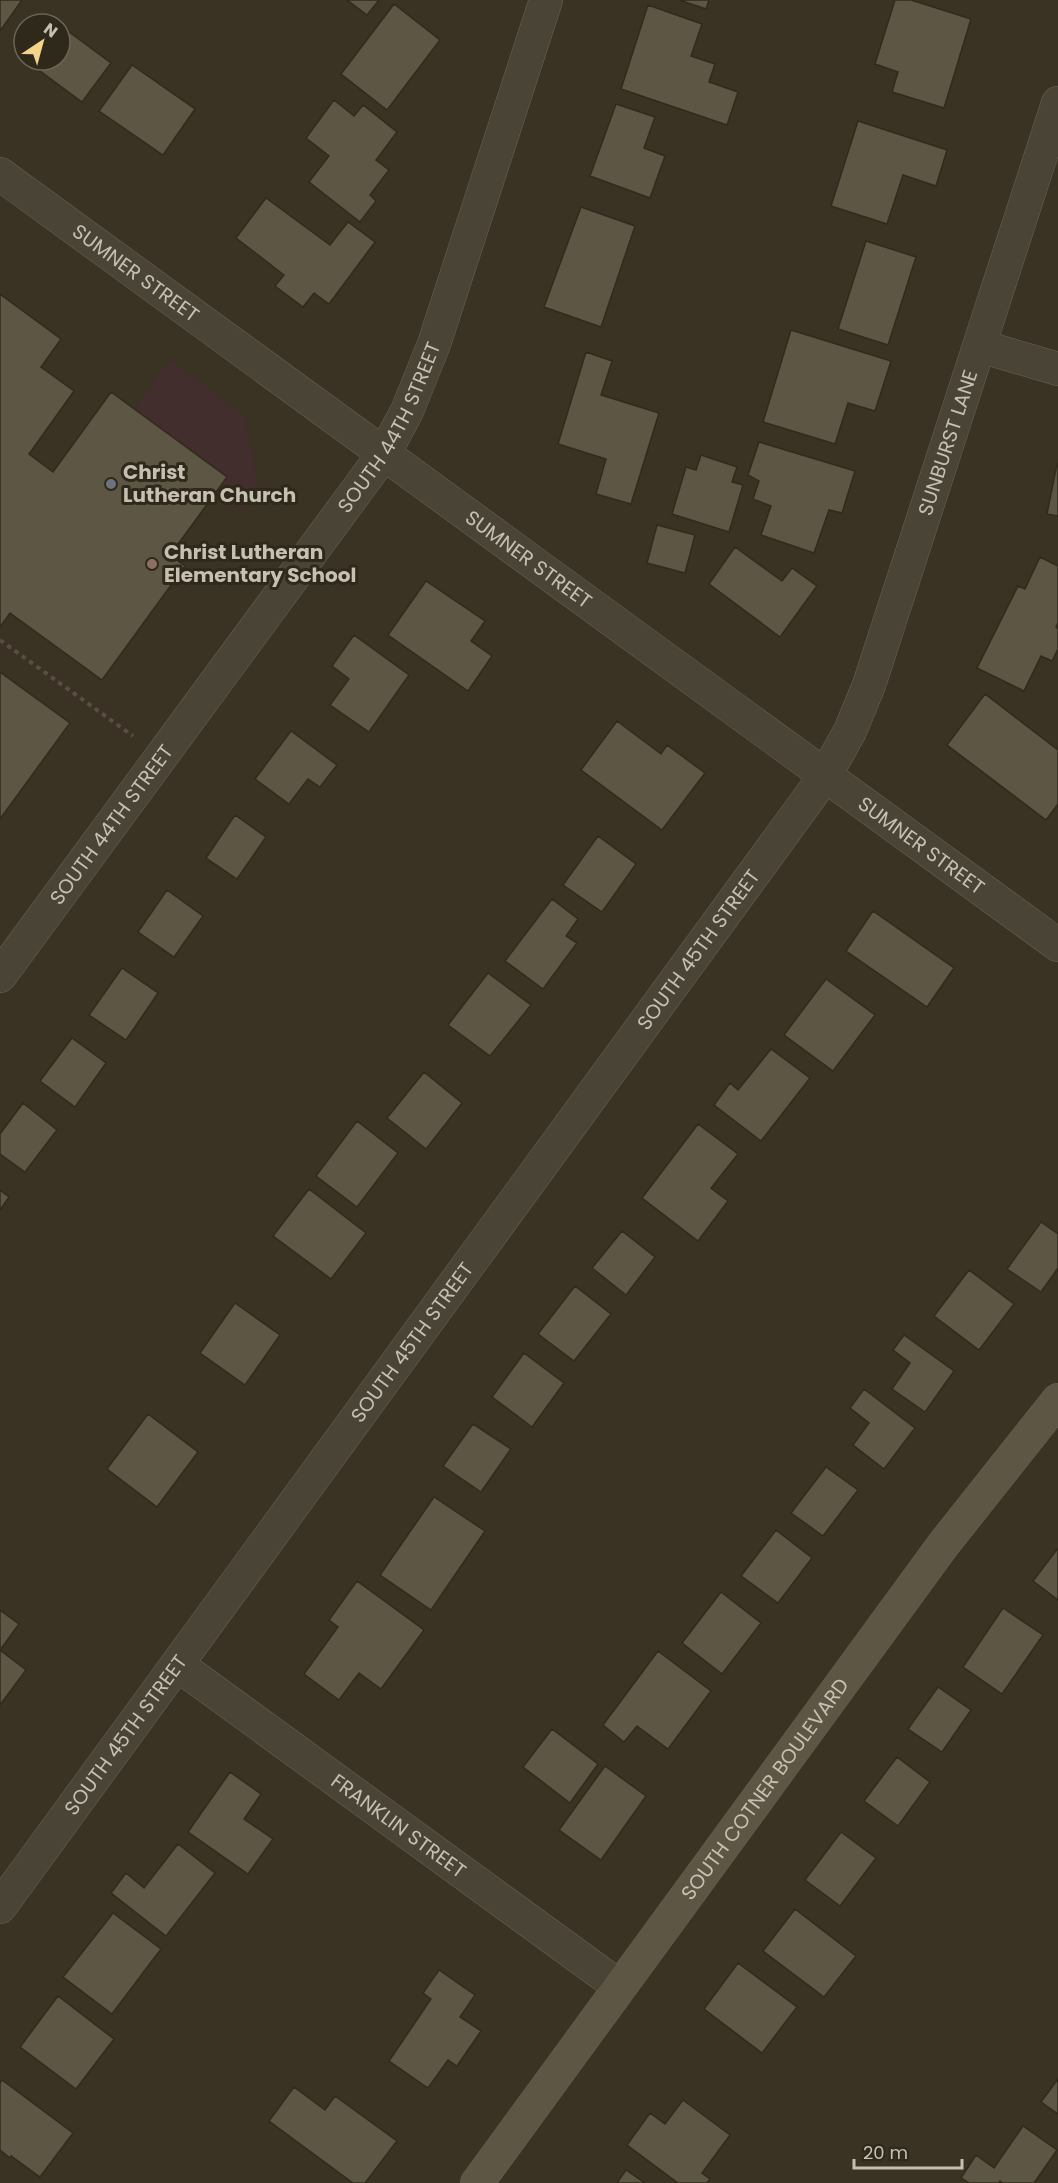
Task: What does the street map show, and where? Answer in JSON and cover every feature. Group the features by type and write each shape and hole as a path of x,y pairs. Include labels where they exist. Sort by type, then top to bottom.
{"main road":[{"name":"SOUTH COTNER BOULEVARD","path":"477,2183 943,1545 1058,1400"}],"street":[{"name":"SOUTH 44TH STREET","path":"0,976 385,453 407,411 434,344 546,0"},
{"name":"SUNBURST LANE","path":"825,776 850,731 869,685 981,346 1058,103"},
{"name":"SUMNER STREET","path":"0,174 1058,945"},
{"path":"981,346 1058,369"},
{"name":"SOUTH 45TH STREET","path":"0,1908 825,776"},
{"name":"FRANKLIN STREET","path":"178,1665 620,1987"}],"path":[{"path":"0,640 129,734"}],"shaded area":[{"path":"169,360 245,416 259,491 244,511 216,492 227,476 135,409"}],"building":[{"path":"0,0 22,0 12,12 0,31"},
{"path":"347,0 379,0 367,15"},
{"path":"679,0 709,0 706,9"},
{"path":"895,0 911,0 971,19 944,108 892,92 898,72 875,64"},
{"path":"394,4 440,40 387,110 341,74"},
{"path":"648,5 702,24 691,56 715,64 709,82 738,92 727,125 621,89"},
{"path":"72,34 111,63 82,102 41,72 72,72"},
{"path":"132,65 195,109 163,155 99,111"},
{"path":"334,100 354,116 363,105 397,132 376,160 389,170 370,195 376,201 360,222 309,182 329,156 306,138"},
{"path":"616,104 655,117 644,148 665,156 650,198 590,176"},
{"path":"858,121 947,150 936,186 903,175 887,224 831,206"},
{"path":"266,198 330,245 348,222 375,242 329,304 314,293 303,307 275,286 284,275 236,238"},
{"path":"581,207 635,226 601,327 544,307"},
{"path":"866,241 916,257 888,345 838,329"},
{"name":"Christ Lutheran Church","path":"0,294 61,339 41,367 74,391 29,454 53,472 111,392 227,477 170,555 185,566 102,680 10,613 0,627"},
{"path":"791,330 891,361 875,411 848,403 835,444 763,422"},
{"path":"586,352 612,361 601,395 659,413 631,504 596,494 606,459 558,444"},
{"path":"759,442 855,471 842,513 829,510 814,553 761,535 771,506 753,499 759,481 748,475"},
{"path":"701,455 737,467 732,482 743,485 729,532 672,514 686,467 696,470"},
{"path":"1058,464 1058,516 1047,514"},
{"path":"657,525 695,535 685,573 647,563"},
{"path":"735,547 782,581 792,568 817,586 780,637 709,584"},
{"path":"1040,557 1058,566 1058,623 1056,627 1058,629 1058,649 1052,661 1041,656 1024,691 977,668 1018,586 1025,589"},
{"path":"426,581 485,621 471,641 492,656 468,691 388,635"},
{"path":"354,635 409,675 369,732 330,705 349,679 332,666"},
{"path":"0,672 70,723 0,819"},
{"path":"985,694 1058,750 1058,804 1046,820 947,745"},
{"path":"617,721 661,754 667,745 705,773 662,830 581,770"},
{"path":"291,731 337,765 320,787 308,779 289,804 255,779"},
{"path":"235,815 266,837 237,879 206,858"},
{"path":"598,836 636,864 602,912 563,885"},
{"path":"167,890 203,916 174,957 138,932"},
{"path":"552,899 578,919 566,936 577,943 543,989 505,961"},
{"path":"873,911 954,968 927,1007 846,951"},
{"path":"122,968 158,993 126,1040 89,1015"},
{"path":"488,973 531,1005 490,1056 448,1025"},
{"path":"826,979 875,1015 833,1071 784,1035"},
{"path":"72,1038 106,1063 75,1107 40,1081"},
{"path":"771,1049 810,1078 761,1141 714,1105 730,1083 738,1090"},
{"path":"424,1072 462,1103 426,1149 387,1118"},
{"path":"23,1103 57,1130 25,1172 0,1154 0,1134"},
{"path":"357,1121 398,1153 357,1207 316,1176"},
{"path":"698,1124 738,1154 711,1188 728,1201 698,1241 642,1198"},
{"path":"309,1189 366,1233 331,1279 273,1236"},
{"path":"0,1190 9,1197 0,1210"},
{"path":"1041,1222 1058,1234 1058,1268 1041,1292 1007,1269"},
{"path":"622,1231 655,1257 626,1295 592,1268"},
{"path":"969,1270 1014,1304 979,1350 934,1316"},
{"path":"575,1286 611,1314 574,1361 538,1334"},
{"path":"235,1303 280,1335 245,1385 200,1353"},
{"path":"904,1335 954,1371 925,1412 892,1389 910,1363 893,1350"},
{"path":"524,1353 564,1383 532,1427 492,1397"},
{"path":"864,1389 915,1428 884,1469 853,1445 869,1423 850,1408"},
{"path":"148,1414 198,1452 157,1507 107,1469"},
{"path":"473,1424 511,1449 481,1492 443,1466"},
{"path":"826,1467 858,1490 823,1536 791,1513"},
{"path":"434,1497 485,1531 431,1610 380,1575"},
{"path":"776,1530 812,1558 778,1603 741,1576"},
{"path":"1058,1548 1058,1600 1033,1581"},
{"path":"357,1581 424,1630 381,1689 359,1673 339,1700 304,1674 338,1627 329,1620"},
{"path":"721,1592 761,1623 722,1674 682,1643"},
{"path":"1003,1608 1043,1635 1002,1694 963,1667"},
{"path":"0,1610 19,1624 0,1650"},
{"path":"0,1650 26,1670 0,1705"},
{"path":"658,1651 711,1691 668,1749 637,1726 624,1742 603,1725"},
{"path":"938,1687 971,1710 942,1752 908,1729"},
{"path":"552,1729 598,1764 570,1803 523,1767"},
{"path":"897,1757 930,1782 898,1826 864,1801"},
{"path":"605,1766 646,1796 601,1860 559,1830"},
{"path":"230,1772 261,1794 244,1819 273,1839 248,1874 188,1832"},
{"path":"841,1832 876,1858 840,1906 805,1880"},
{"path":"178,1844 215,1873 166,1936 111,1893 126,1873 144,1888"},
{"path":"795,1909 856,1956 824,1997 763,1951"},
{"path":"113,1913 161,1949 112,2014 63,1977"},
{"path":"738,1963 797,2007 762,2053 704,2009"},
{"path":"439,1970 475,1995 460,2017 481,2031 457,2066 448,2060 428,2088 389,2061 431,1999 423,1993"},
{"path":"58,1996 114,2039 76,2089 20,2047"},
{"path":"1058,2079 1058,2114 1041,2102"},
{"path":"2,2080 73,2133 40,2177 0,2150 0,2083"},
{"path":"294,2087 325,2110 335,2096 397,2141 365,2183 353,2183 269,2121"},
{"path":"683,2100 730,2135 702,2173 710,2179 707,2183 678,2183 627,2145 650,2113 665,2124"},
{"path":"1023,2126 1057,2150 1034,2183 1003,2183 1000,2181 999,2183 969,2183 961,2178 976,2155 994,2168"},
{"path":"626,2170 645,2183 617,2183"}],"place":[{"name":"Christ Lutheran Church","path":"111,484"},
{"name":"Christ Lutheran Elementary School","path":"152,564"}]}
